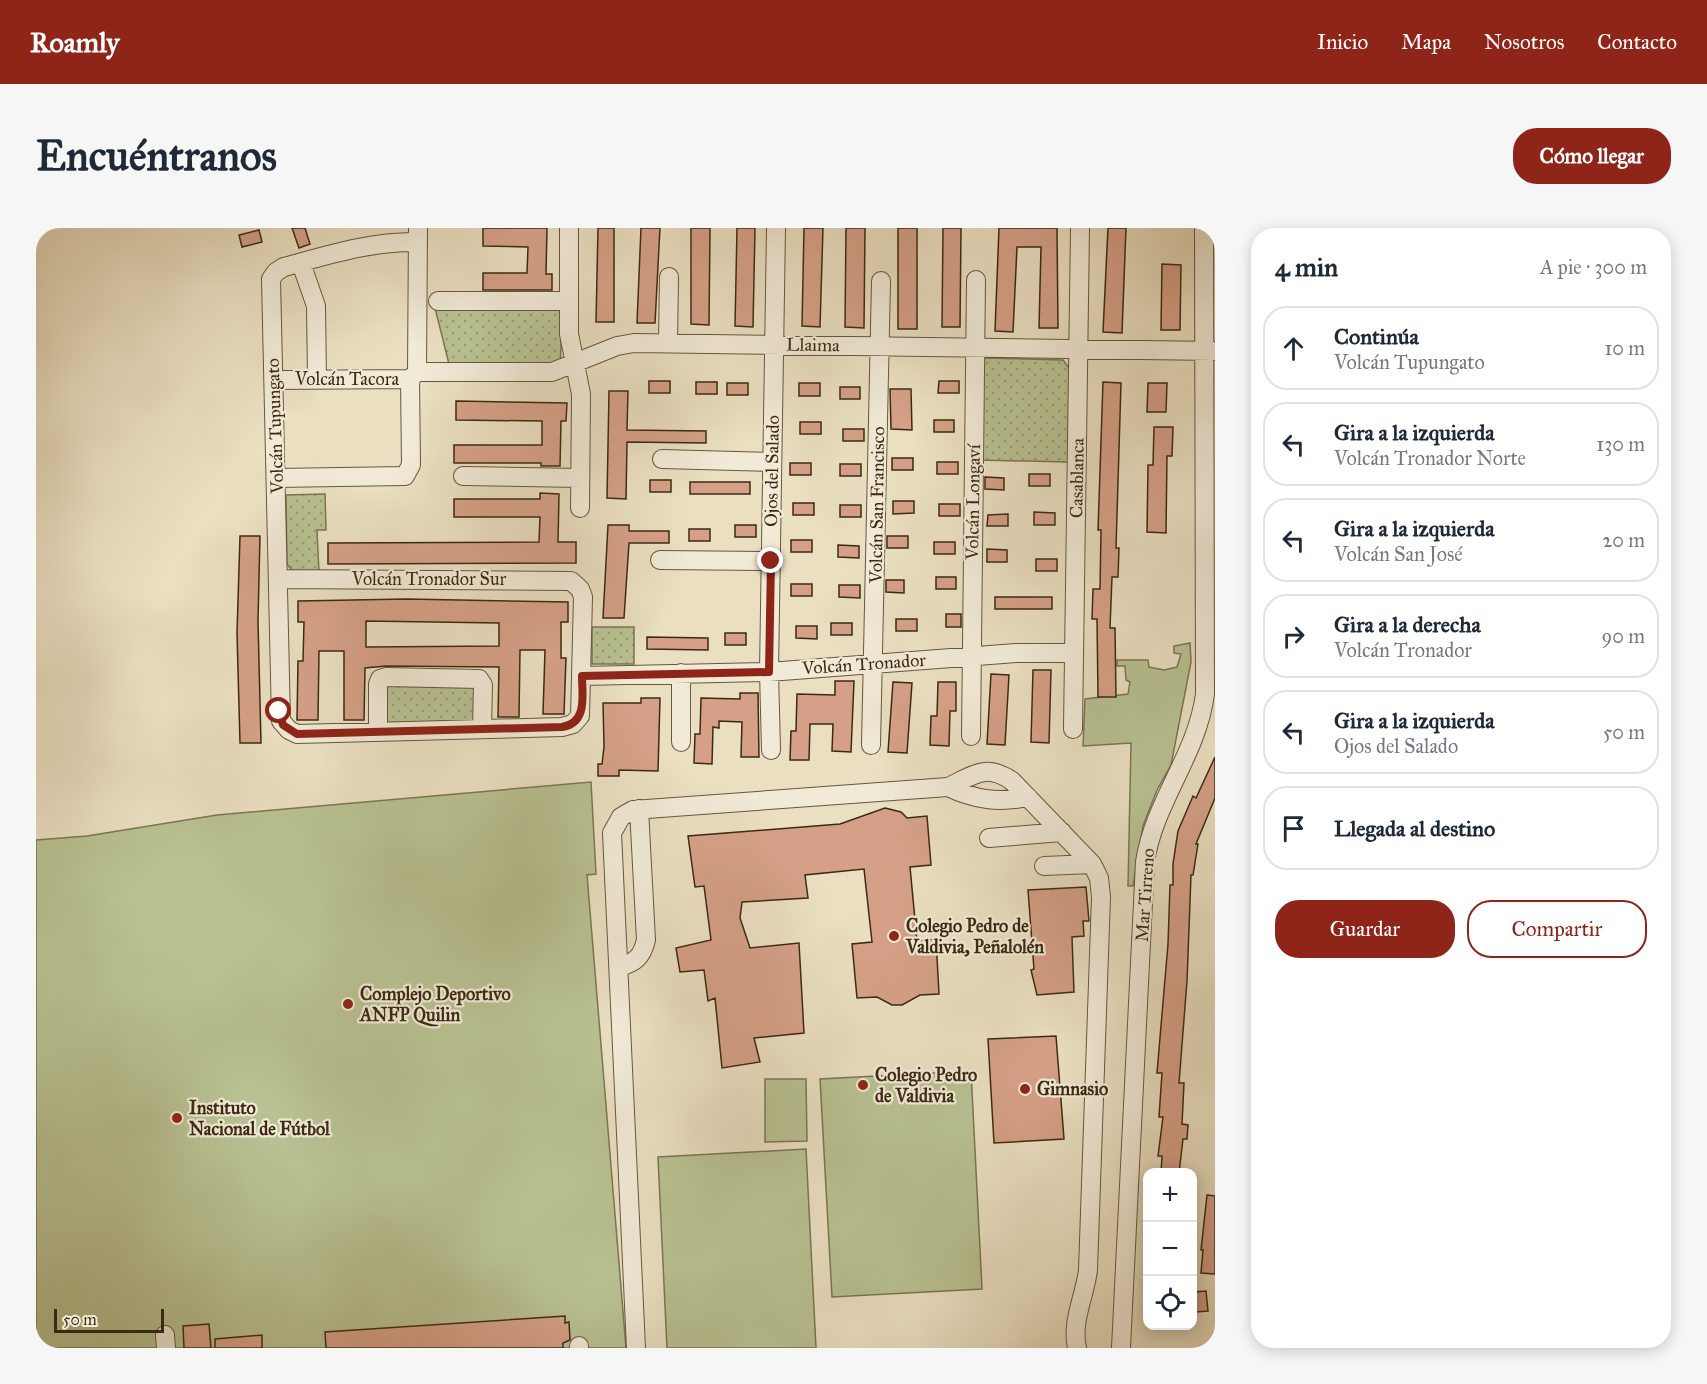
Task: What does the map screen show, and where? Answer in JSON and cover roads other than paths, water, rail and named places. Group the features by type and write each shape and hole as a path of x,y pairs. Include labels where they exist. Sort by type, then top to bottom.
{"street":[{"path":"568,228 568,334 581,393 580,508"},
{"name":"Ojos del Salado","path":"771,750 769,672 776,228"},
{"name":"Casablanca","path":"1073,729 1080,228"},
{"name":"Mar Tirreno","path":"1121,1348 1145,862 1154,824 1206,728 1205,694 1210,578 1209,351 1203,263 1204,228"},
{"path":"276,478 398,478 408,474 411,465 418,235"},
{"name":"Volcán Tupungato","path":"378,732 297,734 286,728 279,711 279,579 270,284 279,269 418,235"},
{"path":"301,262 316,306 317,380"},
{"path":"668,343 669,277"},
{"name":"Volcán Longaví","path":"971,735 976,280"},
{"name":"Volcán San Francisco","path":"871,745 881,281"},
{"path":"438,301 568,301"},
{"name":"Llaima","path":"414,376 543,372 624,343 1209,351"},
{"name":"Volcán Tacora","path":"274,380 414,376"},
{"path":"662,459 772,462"},
{"path":"463,476 580,478"},
{"path":"660,560 771,561"},
{"name":"Volcán Tronador Sur","path":"279,579 564,580 578,586 583,597 582,676"},
{"name":"Volcán Tronador","path":"582,676 769,672 971,656 1074,653"},
{"path":"681,673 681,742"},
{"path":"482,729 483,685 479,679 386,677 380,679 378,684 378,732 562,727 576,721 581,712 582,676"},
{"path":"636,1348 612,833 621,817 639,809 948,786 984,770 999,772 1028,797 1092,864 1098,878 1101,897 1088,1270 1086,1288 1077,1318 1077,1348"},
{"path":"948,786 985,800 1011,801 1028,797"},
{"path":"619,967 638,958 644,952 646,940 639,809"},
{"path":"989,838 1062,832"},
{"path":"1044,866 1092,864"},
{"name":"Mar Tirreno","path":"1123,1322 1136,1348"}],"place":[{"name":"Colegio Pedro de Valdivia, Peñalolén","path":"894,936"},
{"name":"Complejo Deportivo ANFP Quilin","path":"348,1004"},
{"name":"Colegio Pedro de Valdivia","path":"863,1085"},
{"name":"Gimnasio","path":"1025,1089"},
{"name":"Instituto Nacional de Fútbol","path":"177,1118"}]}
